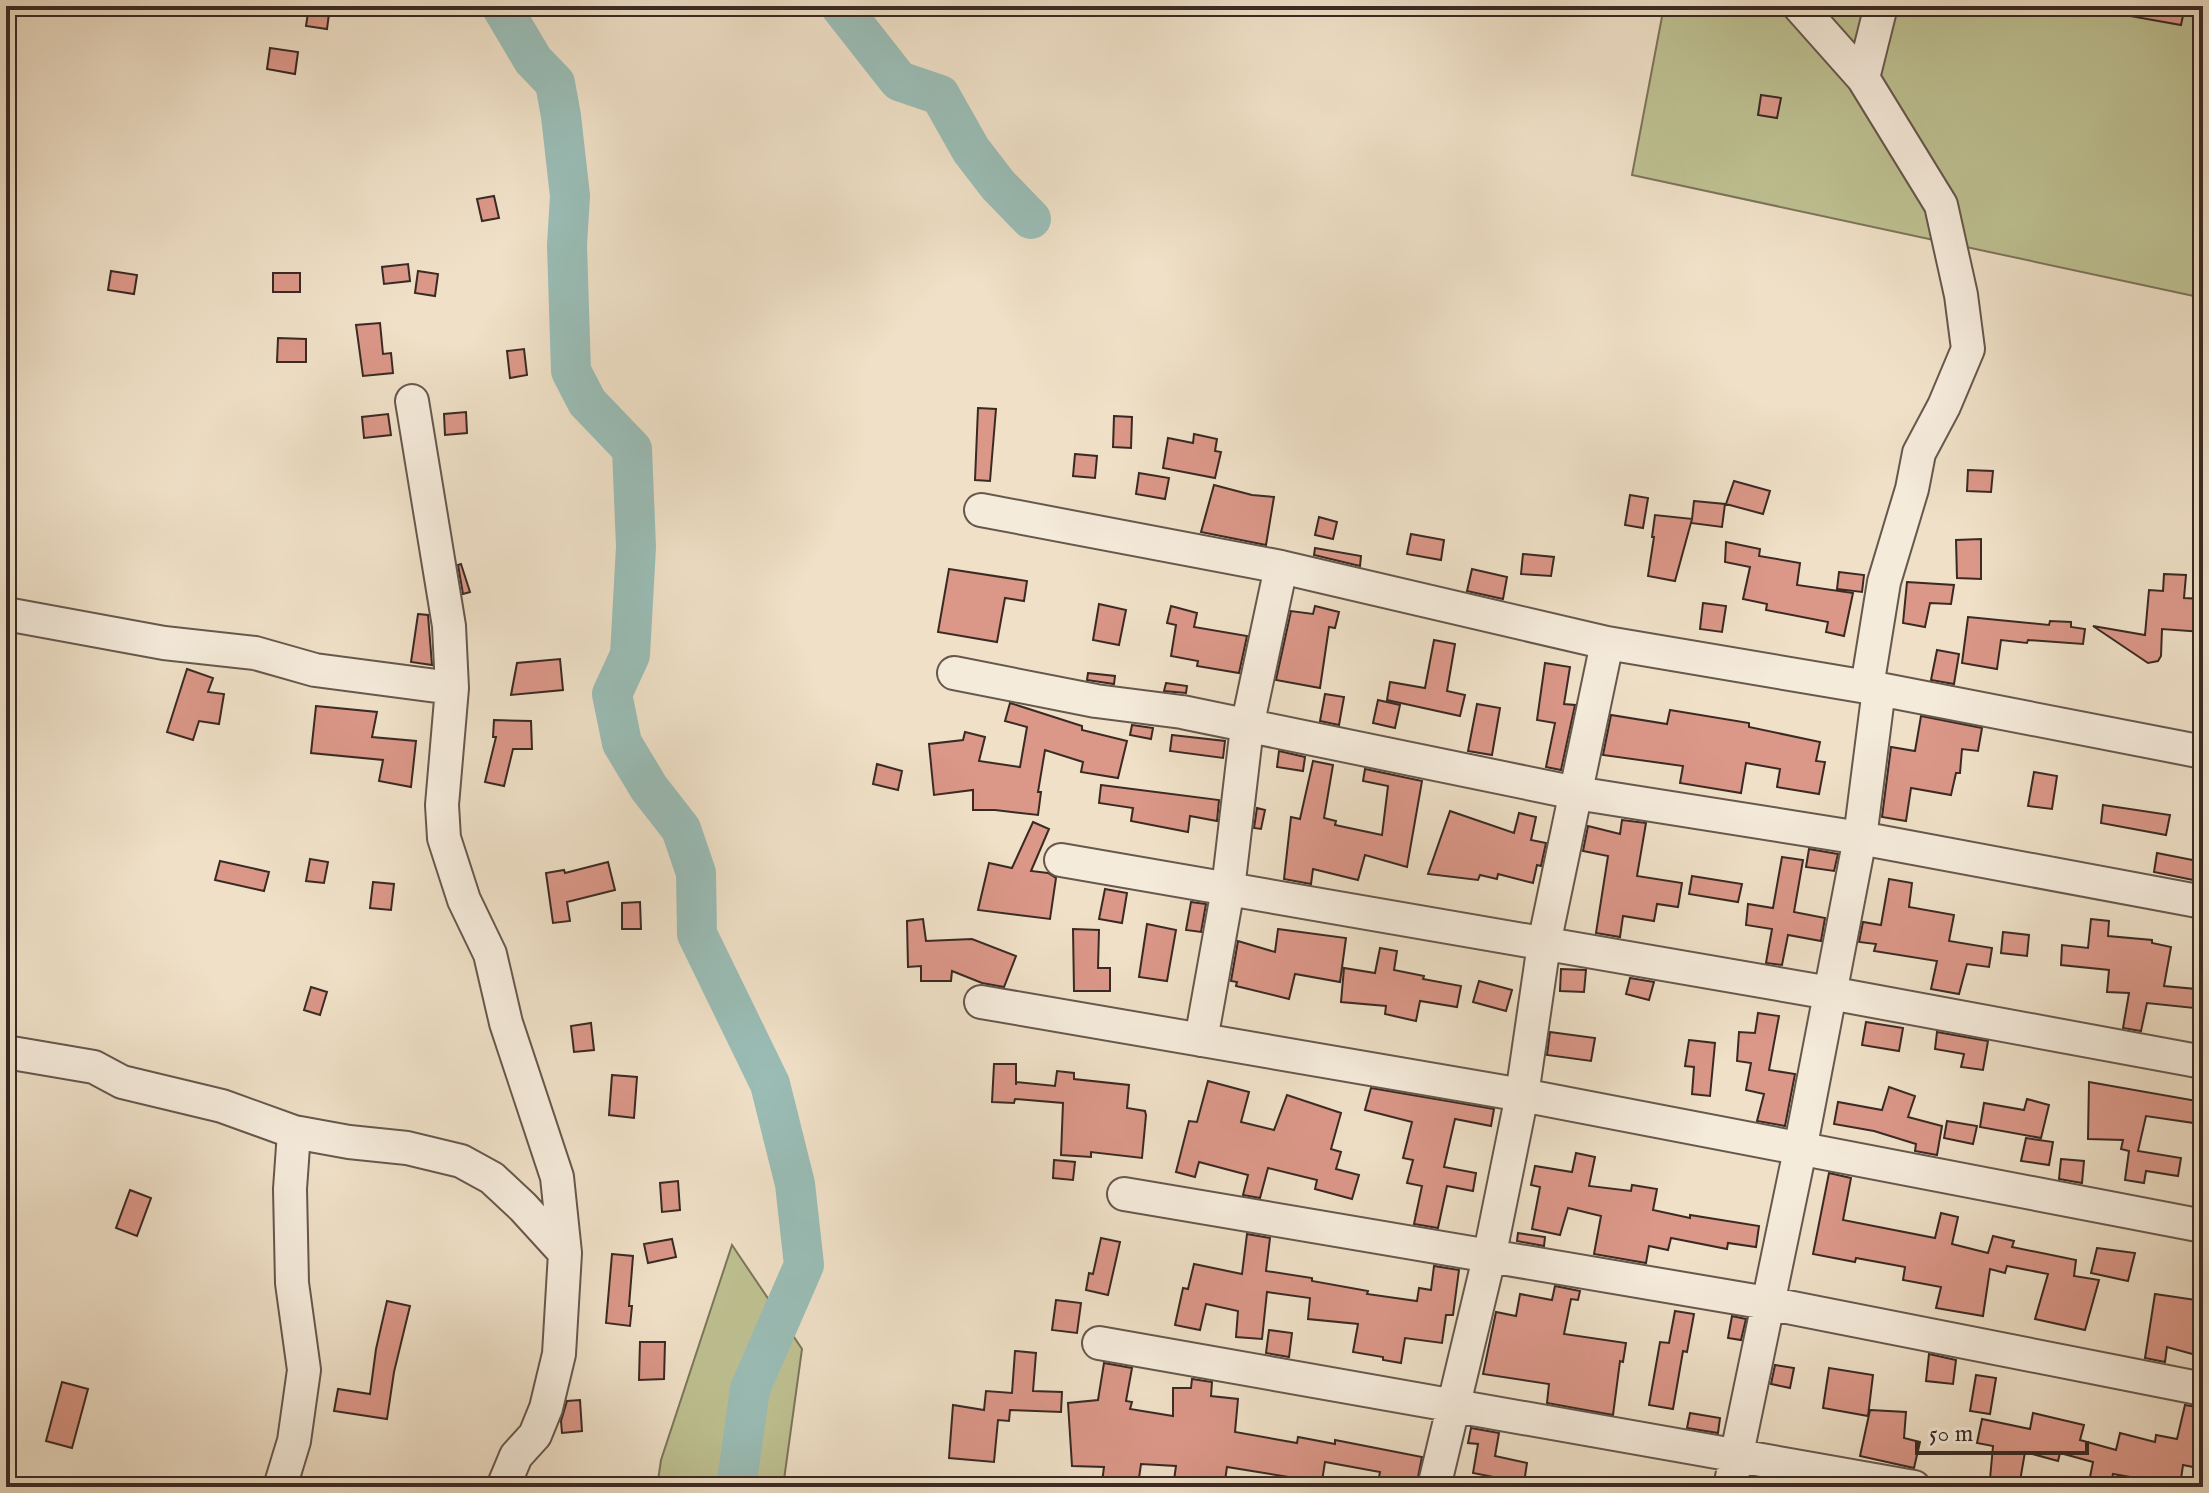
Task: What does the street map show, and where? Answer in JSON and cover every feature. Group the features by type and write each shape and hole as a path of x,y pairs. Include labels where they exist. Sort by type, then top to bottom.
{"street":[{"path":"1730,1487 1800,1150 1860,838 1884,582 1912,489 1919,453 1944,406 1968,349 1961,295 1941,205 1863,78 1799,6"},
{"path":"1863,78 1881,6"},
{"path":"412,401 436,564 449,626 452,688 442,805 444,838 464,900 490,954 506,1023 557,1177 565,1253 559,1354 546,1408 535,1435 516,1456 503,1487"},
{"path":"981,510 1281,567 1607,643 1873,688 2203,752"},
{"path":"1201,1040 1228,889 1247,727 1281,567"},
{"path":"6,614 164,643 255,653 315,670 452,688"},
{"path":"1434,1487 1489,1258 1522,1095 1544,944 1607,643"},
{"path":"954,673 1096,701 1182,712 1576,793 1860,838 2203,902"},
{"path":"1061,860 1830,993 2203,1062"},
{"path":"981,1002 1522,1095 2203,1226"},
{"path":"6,1052 94,1067 122,1082 222,1106 294,1132 407,1148 461,1161 492,1178 565,1253"},
{"path":"280,1487 294,1441 304,1370 292,1283 290,1189 294,1132"},
{"path":"1124,1194 1767,1303 2203,1389"},
{"path":"1099,1343 1736,1453 1914,1487"}],"green space":[{"path":"1664,6 2203,6 2203,298 1632,175"},
{"path":"732,1245 802,1349 783,1487 657,1487 661,1460"}],"building":[{"path":"309,6 330,6 327,29 306,26"},
{"path":"2130,6 2185,6 2181,25 2130,16"},
{"path":"270,48 298,52 295,74 267,69"},
{"path":"1761,95 1781,98 1777,118 1758,115"},
{"path":"494,196 499,218 482,221 477,199"},
{"path":"408,264 410,281 384,284 382,267"},
{"path":"111,271 137,275 134,294 108,290"},
{"path":"418,271 438,274 435,296 415,293"},
{"path":"273,273 300,273 300,292 273,292"},
{"path":"380,323 383,354 391,353 393,373 363,376 356,325"},
{"path":"278,338 306,339 306,362 277,362"},
{"path":"524,349 527,375 510,378 507,351"},
{"path":"978,408 996,409 990,481 975,480"},
{"path":"466,412 467,433 445,435 444,414"},
{"path":"388,414 391,435 364,438 362,417"},
{"path":"1114,416 1132,417 1131,448 1113,447"},
{"path":"1194,434 1217,439 1215,451 1221,452 1215,478 1163,468 1168,438 1193,443"},
{"path":"1075,454 1097,456 1095,478 1073,476"},
{"path":"1968,470 1993,471 1991,492 1967,491"},
{"path":"1139,473 1169,478 1165,499 1136,494"},
{"path":"1734,481 1770,491 1763,514 1726,504"},
{"path":"1214,485 1274,497 1266,545 1201,532"},
{"path":"1630,495 1648,498 1643,528 1625,525"},
{"path":"1694,501 1725,504 1722,527 1691,523"},
{"path":"1655,515 1692,519 1675,581 1648,576"},
{"path":"1319,517 1337,522 1333,539 1315,535"},
{"path":"1411,534 1444,540 1441,560 1407,554"},
{"path":"1981,539 1981,579 1957,578 1956,540"},
{"path":"1726,542 1760,549 1759,556 1800,563 1797,585 1853,593 1844,636 1826,632 1828,622 1766,610 1767,604 1743,599 1750,567 1725,562"},
{"path":"1315,548 1361,556 1360,566 1314,555"},
{"path":"1523,554 1554,557 1551,576 1521,574"},
{"path":"461,564 470,592 463,594 458,565"},
{"path":"949,569 1027,581 1024,601 1005,598 997,642 938,632"},
{"path":"1472,569 1507,577 1503,599 1467,591"},
{"path":"1839,572 1864,575 1862,592 1837,589"},
{"path":"2164,574 2186,575 2184,598 2203,599 2203,632 2162,629 2161,656 2158,661 2148,663 2093,626 2145,635 2149,590 2163,591"},
{"path":"1907,582 1954,585 1951,604 1930,603 1925,627 1903,623"},
{"path":"1703,603 1726,606 1722,632 1700,629"},
{"path":"1099,604 1126,610 1119,645 1093,640"},
{"path":"1171,606 1197,613 1194,627 1247,636 1239,673 1197,666 1198,661 1171,656 1176,625 1167,623"},
{"path":"1315,606 1339,612 1335,628 1329,627 1320,688 1276,680 1291,611 1313,614"},
{"path":"418,614 428,615 432,665 411,662"},
{"path":"1968,617 2049,625 2050,621 2071,622 2071,627 2085,629 2083,644 2001,640 1997,669 1962,663"},
{"path":"1434,640 1455,644 1447,691 1465,695 1460,716 1387,700 1390,682 1425,688"},
{"path":"1937,650 1959,654 1954,684 1931,680"},
{"path":"560,659 563,690 511,695 517,663"},
{"path":"1545,663 1570,667 1564,704 1575,705 1561,770 1546,767 1555,723 1537,720"},
{"path":"187,669 213,678 208,692 224,694 219,724 199,721 193,740 167,732"},
{"path":"1088,673 1115,676 1114,684 1087,680"},
{"path":"1166,683 1187,686 1186,693 1164,691"},
{"path":"1325,694 1344,697 1339,725 1320,721"},
{"path":"1378,700 1400,705 1395,728 1373,723"},
{"path":"1010,703 1082,726 1082,730 1127,741 1118,778 1081,772 1083,762 1045,750 1038,792 1041,792 1038,815 973,810 973,790 934,795 929,744 963,740 965,732 985,737 979,761 1020,767 1027,727 1005,721"},
{"path":"1477,704 1500,708 1492,755 1468,751"},
{"path":"316,706 377,712 372,737 416,741 411,787 379,781 383,760 311,753"},
{"path":"1670,710 1749,723 1749,727 1820,742 1816,761 1825,762 1819,794 1777,787 1780,769 1746,763 1741,793 1680,783 1683,766 1603,755 1611,715 1667,724"},
{"path":"1921,716 1982,728 1978,751 1962,749 1960,773 1956,773 1951,795 1911,788 1906,821 1882,817 1891,747 1915,751"},
{"path":"494,720 531,721 532,749 513,749 504,786 485,782 496,737 493,737"},
{"path":"1132,725 1153,728 1151,739 1130,735"},
{"path":"1172,735 1225,741 1223,758 1170,751"},
{"path":"1279,751 1305,757 1303,771 1277,767"},
{"path":"1313,761 1333,765 1324,818 1336,821 1335,825 1382,835 1388,786 1363,781 1365,769 1422,781 1407,867 1365,855 1358,880 1313,869 1311,884 1284,879 1291,817 1300,819"},
{"path":"877,764 902,771 898,790 873,784"},
{"path":"2034,772 2057,776 2052,809 2028,806"},
{"path":"1101,785 1219,800 1217,821 1190,816 1188,832 1131,821 1133,808 1099,803"},
{"path":"2103,805 2170,815 2166,835 2101,823"},
{"path":"1257,808 1265,810 1261,829 1254,828"},
{"path":"1450,811 1514,833 1519,813 1536,817 1531,840 1546,843 1533,883 1498,874 1497,879 1480,875 1478,880 1428,874"},
{"path":"1622,820 1646,823 1637,876 1682,883 1678,907 1657,904 1654,921 1623,916 1620,937 1596,933 1608,856 1583,851 1588,826 1620,834"},
{"path":"1033,822 1049,829 1031,871 1048,873 1056,878 1050,919 978,910 989,863 1012,868"},
{"path":"1809,849 1838,854 1834,871 1806,867"},
{"path":"2157,853 2203,862 2203,882 2154,872"},
{"path":"1782,857 1803,860 1794,912 1825,918 1821,941 1788,935 1782,965 1766,963 1772,929 1746,925 1748,904 1773,908"},
{"path":"310,859 328,862 324,883 306,881"},
{"path":"220,861 269,872 264,891 215,880"},
{"path":"608,862 615,890 567,902 570,921 553,923 546,873 564,870 565,873"},
{"path":"1692,876 1742,884 1738,902 1689,894"},
{"path":"1889,879 1912,883 1909,907 1954,915 1949,941 1992,948 1989,967 1967,964 1959,994 1931,989 1937,961 1874,951 1876,944 1859,942 1863,922 1881,925"},
{"path":"373,882 394,884 391,910 370,908"},
{"path":"1105,889 1127,893 1122,923 1099,919"},
{"path":"640,902 641,929 622,929 622,903"},
{"path":"1191,902 1206,904 1201,932 1186,930"},
{"path":"923,919 926,941 972,939 1016,956 1004,987 982,983 952,971 951,981 921,981 921,966 908,967 907,921"},
{"path":"2091,919 2109,921 2108,936 2152,940 2152,943 2171,947 2164,986 2196,989 2194,1008 2147,1003 2141,1031 2123,1028 2129,993 2107,992 2109,970 2061,965 2062,945 2088,948"},
{"path":"1147,924 1176,930 1167,981 1139,977"},
{"path":"1073,929 1099,930 1098,968 1110,968 1110,991 1074,991"},
{"path":"1278,929 1346,938 1340,982 1295,974 1289,999 1236,986 1237,982 1231,981 1238,941 1275,952"},
{"path":"2003,932 2029,935 2027,956 2001,953"},
{"path":"1380,948 1397,951 1394,970 1461,986 1457,1007 1420,1001 1416,1021 1385,1014 1386,1006 1341,1002 1344,968 1375,973"},
{"path":"1561,969 1586,970 1584,992 1560,991"},
{"path":"1630,978 1654,982 1649,1000 1626,994"},
{"path":"1479,981 1512,990 1506,1011 1473,1002"},
{"path":"311,987 327,992 320,1015 304,1010"},
{"path":"1758,1013 1779,1016 1769,1070 1795,1074 1785,1126 1757,1121 1764,1094 1746,1090 1751,1063 1737,1061 1739,1032 1755,1033"},
{"path":"1866,1022 1903,1028 1899,1051 1862,1045"},
{"path":"591,1023 594,1050 574,1052 571,1026"},
{"path":"1550,1032 1595,1038 1591,1061 1547,1055"},
{"path":"1937,1032 1988,1041 1983,1070 1961,1067 1964,1054 1935,1049"},
{"path":"1689,1040 1715,1043 1710,1096 1692,1094 1694,1067 1685,1066"},
{"path":"994,1064 1016,1064 1016,1082 1055,1086 1057,1071 1074,1073 1074,1079 1129,1085 1127,1108 1145,1111 1146,1115 1142,1158 1091,1152 1091,1157 1061,1155 1063,1103 1015,1099 1014,1103 992,1102"},
{"path":"612,1075 637,1077 634,1118 609,1115"},
{"path":"1208,1081 1249,1092 1241,1122 1274,1130 1287,1095 1341,1113 1331,1149 1341,1152 1336,1169 1359,1175 1352,1199 1315,1189 1317,1180 1268,1168 1260,1198 1243,1195 1248,1175 1199,1162 1195,1177 1176,1172 1189,1121 1197,1122"},
{"path":"2089,1082 2197,1101 2194,1123 2146,1116 2138,1151 2181,1158 2178,1176 2146,1171 2144,1183 2125,1180 2129,1151 2121,1149 2123,1140 2088,1139"},
{"path":"1889,1087 1915,1096 1908,1117 1942,1126 1937,1155 1915,1151 1916,1144 1874,1131 1834,1124 1838,1102 1882,1110"},
{"path":"1371,1088 1494,1109 1491,1126 1455,1119 1444,1167 1476,1173 1473,1191 1447,1186 1438,1228 1414,1224 1422,1186 1407,1183 1413,1160 1403,1158 1412,1122 1365,1110"},
{"path":"2027,1099 2049,1105 2041,1138 1980,1127 1984,1103 2024,1110"},
{"path":"1947,1121 1977,1126 1973,1144 1944,1138"},
{"path":"2026,1138 2053,1142 2049,1165 2021,1161"},
{"path":"1576,1153 1595,1157 1589,1186 1631,1191 1632,1185 1657,1189 1653,1210 1759,1226 1756,1247 1728,1243 1727,1249 1671,1238 1668,1250 1649,1246 1646,1263 1594,1254 1601,1216 1568,1208 1560,1235 1532,1229 1540,1187 1531,1185 1535,1166 1572,1172"},
{"path":"2061,1159 2084,1161 2082,1183 2059,1179"},
{"path":"1054,1160 1075,1162 1073,1180 1053,1178"},
{"path":"1829,1173 1851,1178 1843,1220 1935,1238 1941,1213 1958,1217 1952,1244 1988,1253 1993,1236 2014,1241 2012,1247 2076,1260 2074,1276 2099,1280 2085,1330 2035,1319 2048,1274 2007,1266 2005,1273 1990,1269 1983,1316 1936,1308 1941,1287 1903,1280 1905,1267 1813,1254"},
{"path":"678,1181 680,1210 662,1212 660,1183"},
{"path":"130,1190 151,1198 137,1236 116,1228"},
{"path":"1518,1233 1545,1237 1544,1246 1517,1241"},
{"path":"1247,1234 1270,1238 1266,1271 1312,1278 1312,1281 1368,1291 1367,1294 1417,1301 1419,1288 1431,1290 1434,1266 1459,1270 1453,1315 1446,1315 1442,1343 1405,1338 1401,1363 1353,1352 1358,1324 1308,1319 1310,1298 1267,1292 1262,1339 1236,1337 1238,1311 1206,1304 1200,1330 1175,1325 1183,1288 1188,1289 1194,1264 1242,1274"},
{"path":"1101,1238 1120,1242 1108,1295 1086,1290"},
{"path":"672,1239 676,1257 648,1263 644,1244"},
{"path":"2097,1248 2135,1253 2128,1281 2091,1273"},
{"path":"612,1254 633,1256 630,1326 606,1323"},
{"path":"1555,1286 1580,1291 1578,1300 1571,1299 1564,1334 1626,1343 1623,1362 1620,1361 1613,1415 1547,1403 1549,1384 1483,1374 1496,1312 1516,1316 1520,1294 1552,1300"},
{"path":"2155,1294 2203,1301 2203,1357 2167,1347 2165,1362 2145,1358"},
{"path":"1056,1300 1081,1303 1077,1333 1052,1330"},
{"path":"387,1301 410,1306 394,1372 387,1419 334,1411 338,1389 370,1394"},
{"path":"1675,1311 1694,1314 1687,1352 1683,1351 1673,1409 1649,1405 1660,1342 1669,1343"},
{"path":"1732,1316 1746,1319 1741,1340 1728,1338"},
{"path":"1269,1330 1292,1333 1289,1357 1266,1353"},
{"path":"640,1342 665,1342 664,1379 639,1380"},
{"path":"1015,1351 1036,1353 1033,1391 1062,1392 1061,1412 1010,1410 1009,1421 998,1420 994,1462 949,1458 953,1405 984,1410 986,1391 1012,1393"},
{"path":"1929,1354 1956,1360 1953,1384 1926,1381"},
{"path":"1104,1363 1132,1368 1126,1401 1132,1402 1130,1409 1173,1416 1173,1388 1191,1388 1192,1379 1212,1382 1211,1396 1238,1399 1235,1432 1297,1443 1298,1437 1335,1444 1335,1440 1422,1457 1416,1487 1377,1487 1380,1472 1325,1462 1321,1487 1288,1482 1289,1477 1227,1467 1224,1487 1173,1487 1176,1466 1141,1464 1138,1485 1102,1482 1104,1467 1072,1466 1068,1403 1098,1400"},
{"path":"1775,1365 1794,1368 1790,1388 1771,1384"},
{"path":"1829,1368 1873,1375 1868,1416 1823,1408"},
{"path":"1976,1375 1996,1378 1990,1414 1970,1411"},
{"path":"62,1382 88,1389 72,1448 46,1441"},
{"path":"580,1400 582,1431 562,1433 561,1421 567,1401"},
{"path":"2185,1405 2203,1408 2203,1469 2183,1465 2180,1486 2113,1474 2110,1487 2088,1487 2093,1462 2060,1453 2058,1461 2025,1452 2020,1481 1990,1479 1993,1446 1977,1443 1982,1419 2030,1429 2033,1413 2084,1425 2080,1440 2116,1450 2120,1433 2155,1442 2156,1435 2177,1439"},
{"path":"1870,1410 1906,1412 1904,1438 1920,1442 1914,1468 1860,1456"},
{"path":"1690,1413 1720,1418 1718,1433 1687,1428"},
{"path":"1471,1428 1499,1433 1495,1456 1527,1463 1524,1483 1473,1473 1478,1444 1468,1443"}],"waterway":[{"path":"501,6 533,60 555,83 570,196 567,245 571,371 587,402 632,449 636,547 630,655 612,694 622,743 649,788 681,829 696,873 697,934 770,1084 795,1184 804,1265 750,1389 736,1487"},
{"path":"840,6 899,81 940,95 971,150 998,185 1031,219"}]}
